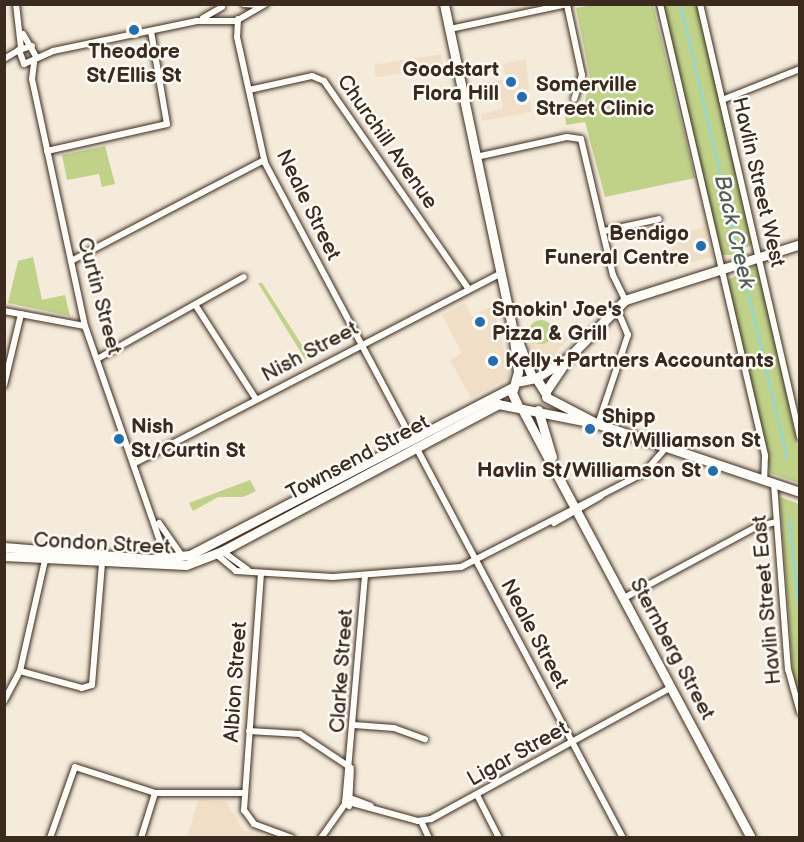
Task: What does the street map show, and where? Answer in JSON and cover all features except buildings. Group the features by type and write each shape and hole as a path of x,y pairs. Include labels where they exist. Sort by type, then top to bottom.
{"main road":[{"path":"444,4 513,331 534,377 546,394 598,424 793,490"},
{"path":"539,410 568,358 615,307 626,300 721,267 800,244"},
{"name":"Sternberg Street","path":"513,331 515,384 520,408 578,509 751,837"},
{"name":"Townsend Street","path":"218,550 414,443 515,384 534,377 568,358"},
{"name":"Townsend Street","path":"414,443 498,404 539,410 598,424"},
{"name":"Sternberg Street","path":"539,410 540,430 561,479"},
{"name":"Condon Street","path":"4,547 102,564 171,567 218,550"},
{"path":"166,559 177,562 218,550"},
{"name":"Condon Street","path":"4,556 166,559 218,550"}],"street":[{"path":"16,4 23,34 20,49"},
{"path":"242,4 265,5"},
{"name":"Neale Street","path":"237,38 242,4"},
{"name":"Havlin Street East","path":"660,4 766,461 776,522 788,669 800,712"},
{"name":"Havlin Street West","path":"700,4 754,258 799,434"},
{"path":"4,60 22,62 36,60 53,51 197,21 240,17 265,5"},
{"path":"450,29 568,5 582,75 574,99"},
{"path":"197,21 223,6"},
{"name":"Neale Street","path":"223,6 226,19 237,38 264,160 623,837"},
{"path":"48,151 168,124 151,31"},
{"path":"23,34 34,47"},
{"path":"4,60 20,49 34,47 53,51"},
{"name":"Curtin Street","path":"32,79 36,60 34,47"},
{"name":"Curtin Street","path":"20,49 22,62 32,79 85,326 154,515 166,559"},
{"path":"722,100 800,69"},
{"name":"Churchill Avenue","path":"249,90 312,76 324,81 467,287"},
{"path":"476,157 579,138 604,231 626,300"},
{"path":"71,261 264,160"},
{"path":"604,231 659,219"},
{"name":"Nish Street","path":"135,463 467,287 501,273"},
{"path":"97,359 196,306 244,277"},
{"path":"196,306 256,399"},
{"path":"598,424 628,335 615,307"},
{"path":"4,311 85,326"},
{"path":"4,385 21,315"},
{"path":"792,404 800,401"},
{"path":"218,550 231,570 261,573 365,577 477,561 651,468 667,447"},
{"name":"Curtin Street","path":"154,515 172,547 184,557"},
{"path":"624,598 756,527 776,522"},
{"path":"4,701 20,671 46,555"},
{"path":"20,671 93,688 102,564"},
{"name":"Albion Street","path":"261,573 245,793 251,822 292,837"},
{"name":"Clarke Street","path":"348,800 365,577"},
{"name":"Ligar Street","path":"422,821 477,795 573,744 672,687"},
{"path":"354,725 394,728 425,739"},
{"path":"249,731 300,734 351,768"},
{"path":"50,837 72,765 155,793 245,793"},
{"path":"141,837 155,793"},
{"path":"477,795 499,837"},
{"path":"323,837 348,800 422,821 429,837"}],"shaded area":[{"path":"441,54 443,67 376,77 374,65"},
{"name":"Goodstart Flora Hill","path":"526,59 531,112 482,121 481,114 502,109 503,104 501,97 478,102 474,86 506,79 503,64"},
{"path":"705,227 713,257 675,267 667,237"},
{"path":"465,303 472,316 494,305 510,377 471,398 450,360 462,353 442,315"},
{"path":"573,333 541,370 534,366 529,343"},
{"path":"198,800 226,801 243,830 268,837 187,837"}],"green space":[{"path":"598,4 653,5 695,178 605,197 585,122 566,125 565,112 583,111 590,77 576,8"},
{"path":"663,5 697,5 753,244 731,255 721,255 718,247"},
{"path":"105,146 115,184 102,187 99,174 67,180 62,155"},
{"path":"33,257 42,300 65,295 70,316 8,303 18,261"},
{"path":"752,267 759,269 799,452 799,483 770,473 726,281"},
{"path":"258,283 262,283 309,356 305,359"},
{"path":"541,320 550,323 553,332 550,341 541,344 532,341 529,332 532,323"},
{"path":"250,480 256,491 243,497 218,497 193,511 189,503"},
{"path":"780,497 799,504 799,707 794,685"}],"waterway":[{"name":"Back Creek","path":"681,4 740,258"},
{"name":"Back Creek","path":"742,265 788,460"},
{"name":"Back Creek","path":"790,519 800,617"}],"place":[{"name":"Theodore St/Ellis St","path":"134,30"},
{"name":"Goodstart Flora Hill","path":"511,82"},
{"name":"Somerville Street Clinic","path":"522,97"},
{"name":"Bendigo Funeral Centre","path":"701,246"},
{"name":"Smokin' Joe's Pizza & Grill","path":"480,322"},
{"name":"Kelly+Partners Accountants","path":"493,361"},
{"name":"Shipp St/Williamson St","path":"590,429"},
{"name":"Nish St/Curtin St","path":"119,439"},
{"name":"Havlin St/Williamson St","path":"713,471"}]}
